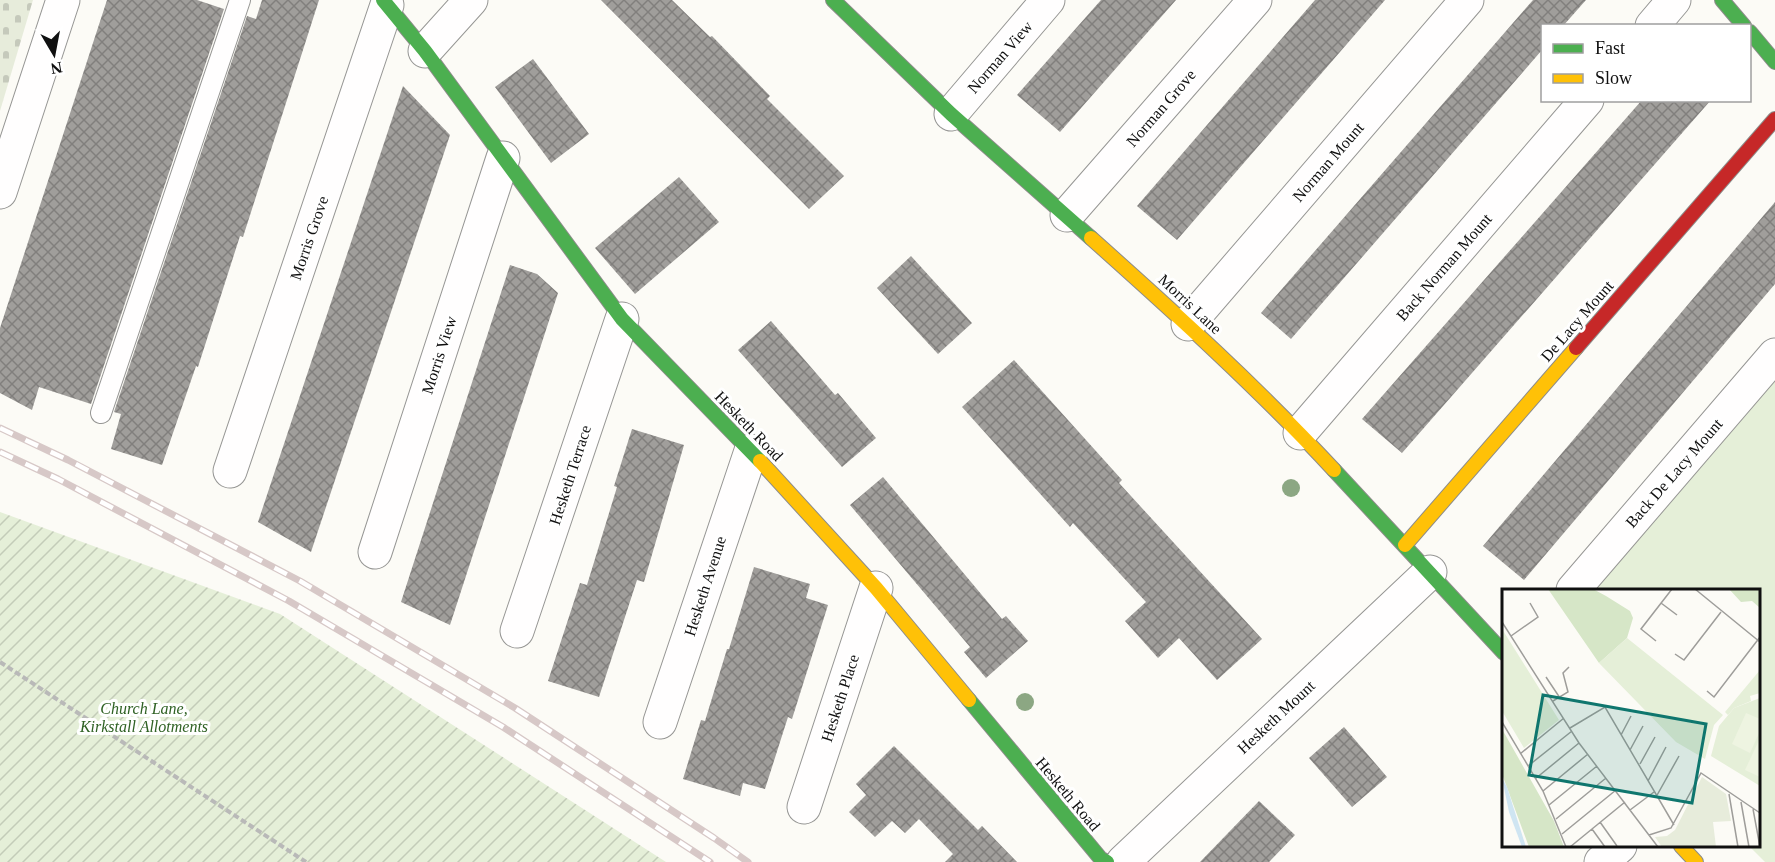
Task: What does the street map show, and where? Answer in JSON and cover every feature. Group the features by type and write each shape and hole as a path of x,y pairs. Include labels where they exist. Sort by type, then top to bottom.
{"street":[{"path":"0,192 63,0"},
{"path":"425,51 471,0"},
{"name":"Morris Lane","path":"833,0 951,114 1188,324 1300,433 1502,652"},
{"name":"Norman View","path":"951,114 1048,0"},
{"name":"Norman Grove","path":"1067,215 1255,0"},
{"name":"Norman Mount","path":"1188,324 1467,0"},
{"path":"1654,24 1674,0"},
{"path":"1722,0 1742,24"},
{"name":"Hesketh Road","path":"385,3 425,51 622,318 751,451 876,588 1101,860 1107,862"},
{"name":"Morris Grove","path":"230,471 385,3"},
{"path":"1751,34 1775,62"},
{"name":"Back Norman Mount","path":"1300,433 1585,102"},
{"name":"De Lacy Mount","path":"1404,545 1775,119"},
{"name":"Morris View","path":"375,552 503,159"},
{"name":"Hesketh Terrace","path":"517,631 622,318"},
{"name":"Back De Lacy Mount","path":"1576,589 1775,355"},
{"name":"Hesketh Avenue","path":"660,722 751,451"},
{"name":"Hesketh Mount","path":"1123,862 1430,572"},
{"name":"Hesketh Place","path":"804,807 876,588"},
{"path":"1601,862 1619,847"},
{"path":"1682,847 1696,862"}],"lane":[{"path":"100,413 240,0"}],"path":[{"path":"0,662 306,862"}],"green space":[{"path":"0,0 33,0 0,111"},
{"path":"1775,380 1775,862 1765,862 1750,847 1760,847 1760,589 1594,589"},
{"name":"Church Lane, Kirkstall Allotments","path":"0,512 280,614 666,862 0,862"}],"building":[{"path":"107,0 197,0 224,9 91,404 39,387 32,410 0,393 0,328"},
{"path":"262,0 319,0 243,237 240,236 198,367 196,366 162,465 111,449 121,414 114,412 247,16 256,19"},
{"path":"601,0 672,0 710,37 712,36 770,96 767,99 844,176 809,209"},
{"path":"1101,0 1176,0 1060,132 1017,95"},
{"path":"1315,0 1385,0 1177,240 1137,206"},
{"path":"1533,0 1586,0 1565,24 1541,24 1541,51 1291,339 1261,313"},
{"path":"533,59 589,134 551,163 495,87"},
{"path":"403,86 450,135 311,552 258,522"},
{"path":"1640,102 1709,102 1402,453 1362,419"},
{"path":"679,177 719,222 635,294 595,248"},
{"path":"1775,202 1775,284 1524,580 1483,546"},
{"path":"911,256 972,323 938,354 877,288"},
{"path":"510,265 537,274 558,293 450,625 401,602"},
{"path":"771,321 876,438 842,467 738,350"},
{"path":"1014,360 1122,480 1119,483 1262,639 1217,680 1179,638 1158,658 1125,621 1146,602 1073,523 1070,527 962,407"},
{"path":"632,429 684,445 644,582 637,580 599,697 548,681 580,583 587,585"},
{"path":"883,477 1002,619 1006,616 1028,641 986,678 964,652 970,647 850,505"},
{"path":"754,567 810,584 806,598 828,605 792,719 788,717 765,789 743,783 740,796 683,779 701,720 705,721"},
{"path":"1344,727 1387,777 1352,807 1309,758"},
{"path":"894,746 978,830 982,826 1017,862 945,862 953,854 919,819 905,833 892,821 875,837 849,812 866,795 856,784"},
{"path":"1259,801 1295,835 1269,862 1200,862"}],"railway":[{"path":"0,428 68,460 300,581 515,708 748,862"},
{"path":"0,452 58,479 289,601 503,727 710,862"}],"traffic: fast":[{"path":"383,0 425,51 622,319 760,461"},
{"path":"833,0 951,114 1091,238"},
{"path":"1722,0 1742,24"},
{"path":"1751,33 1775,62"},
{"path":"1334,470 1502,651"},
{"path":"969,700 1101,859 1107,862"}],"traffic: slow":[{"path":"1091,238 1246,380 1334,470"},
{"path":"1405,545 1576,348"},
{"path":"760,461 876,588 969,700"},
{"path":"1682,847 1696,862"}],"traffic: jam":[{"path":"1576,348 1775,119"}]}
